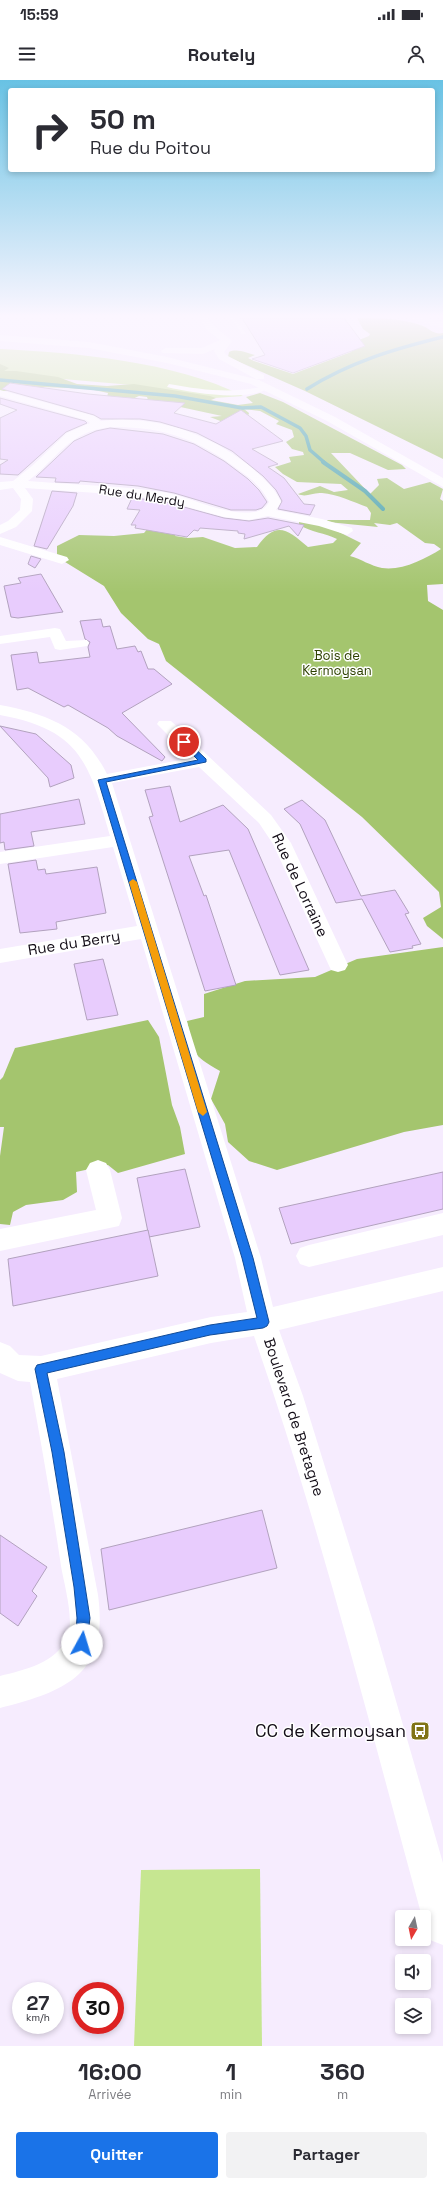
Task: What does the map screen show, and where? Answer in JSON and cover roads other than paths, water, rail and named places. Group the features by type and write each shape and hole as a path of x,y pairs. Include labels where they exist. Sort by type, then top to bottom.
{"main road":[{"path":"60,410 90,418 99,425"},
{"path":"311,410 338,423 443,483"},
{"path":"332,410 380,434"},
{"path":"0,530 12,524 26,511 27,499 16,484 40,465 70,437 86,428 99,425 120,424 154,427 184,434 200,440 245,468 267,489 275,502 273,507 266,512"},
{"name":"Rue du Merdy","path":"0,486 16,484 94,488 152,495 242,516 266,512 322,522 346,531"},
{"path":"0,541 62,560"},
{"path":"0,640 55,632 60,646 82,643"},
{"name":"Boulevard de Bretagne","path":"0,710 36,718 62,730 88,753 102,780 248,1258 263,1322 289,1396 355,1614 443,1927"},
{"name":"Rue de Lorraine","path":"165,724 272,826 282,843 338,965"},
{"path":"102,780 203,761"},
{"path":"0,858 121,840"},
{"name":"Rue du Berry","path":"0,956 148,931"},
{"path":"0,1240 110,1218 98,1170"},
{"path":"309,1256 443,1224"},
{"path":"0,1355 5,1362 15,1367 41,1369 210,1330 263,1322 443,1279"},
{"path":"0,1692 40,1682 67,1665 82,1644 84,1630 82,1600 72,1535 41,1369"}],"waterway":[{"path":"266,410 300,428 306,436 310,450 325,463"},
{"path":"323,462 365,491 383,509"}],"place":[{"name":"CC de Kermoysan","path":"420,1731"}],"park label":[{"name":"Bois de Kermoysan","path":"337,662"}]}
